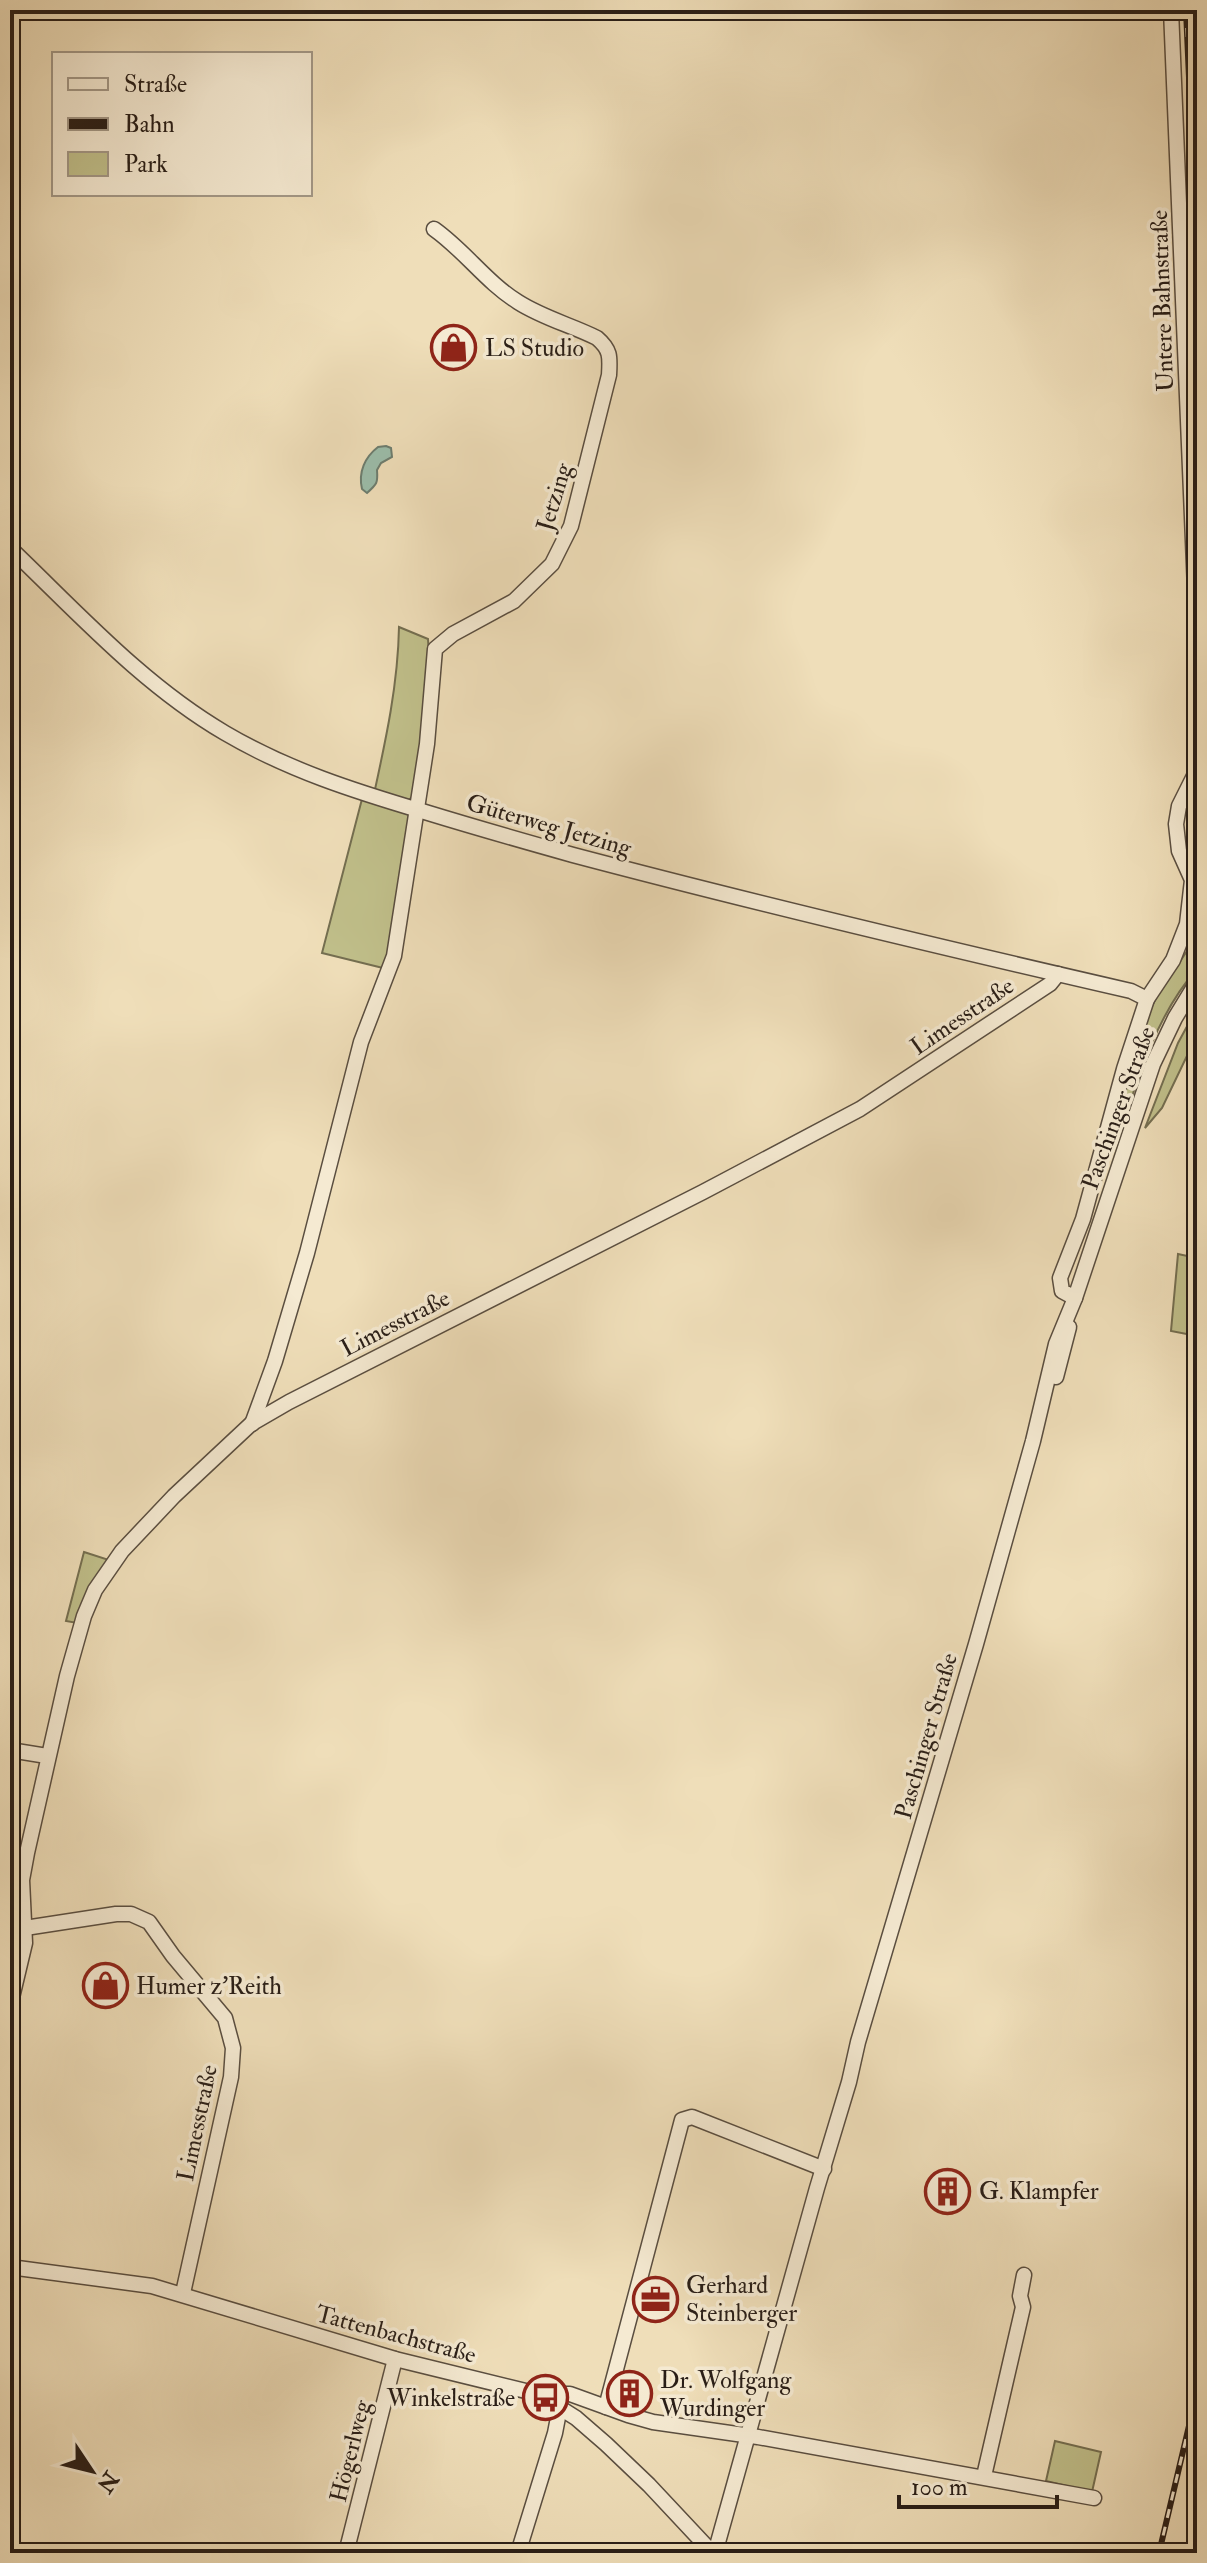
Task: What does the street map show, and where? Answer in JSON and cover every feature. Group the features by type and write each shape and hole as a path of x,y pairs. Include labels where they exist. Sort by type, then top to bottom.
{"street":[{"name":"Untere Bahnstraße","path":"1171,10 1197,638"},
{"name":"Jetzing","path":"418,810 435,649 453,634 514,601 541,576 557,555 571,526 579,498 609,375 611,354 597,338 534,311 509,296 434,229"},
{"name":"Güterweg Jetzing","path":"10,548 132,664 177,701 222,731 311,776 518,840 740,899 1131,991 1147,999"},
{"path":"1075,1298 1062,1291 1060,1278 1083,1219 1124,1069 1147,999 1173,960 1184,937 1190,912 1192,880 1179,851 1176,824 1179,806 1197,770"},
{"path":"251,1424 275,1361 307,1253 361,1042 394,956 418,810"},
{"name":"Limesstraße","path":"10,2006 22,1958 25,1928 22,1880 47,1756 80,1629 104,1576 147,1524 251,1424 848,1115 1050,984 1058,974"},
{"name":"Paschinger Straße","path":"716,2552 817,2188 830,2113 858,2042 865,1992 915,1855 1033,1441 1066,1346 1075,1298 1153,1064 1197,982"},
{"path":"10,1750 47,1756"},
{"name":"Limesstraße","path":"25,1928 116,1914 139,1916 154,1927 229,2027 233,2048 231,2077 183,2293"},
{"path":"606,2407 682,2120 692,2117 821,2168"},
{"name":"Tattenbachstraße","path":"10,2267 44,2274 121,2281 183,2293 395,2359 538,2394 576,2418 628,2465 708,2548 716,2552"},
{"path":"984,2476 1023,2307 1020,2296 1024,2275"},
{"name":"Högerlweg","path":"346,2553 395,2359"},
{"path":"538,2394 561,2392 653,2422 749,2435 1094,2498"},
{"path":"518,2553 560,2407"}],"green space":[{"path":"399,627 428,639 425,718 413,796 407,802 374,794 394,690"},
{"path":"362,799 410,814 387,969 322,953"},
{"path":"1197,936 1197,969 1159,1027 1119,1137 1111,1133 1142,1027 1157,996"},
{"path":"1197,1008 1197,1035 1162,1108 1145,1128 1178,1043"},
{"path":"1178,1254 1197,1258 1197,1336 1171,1331"},
{"path":"84,1552 109,1560 77,1623 66,1621"},
{"path":"1055,2441 1101,2452 1092,2492 1046,2481"}],"shaded area":[{"path":"378,447 391,448 392,457 381,463 376,483 367,493 361,483 364,465"}],"railway":[{"path":"1186,10 1197,258"},
{"path":"1159,2553 1197,2392"}],"place":[{"name":"LS Studio","path":"454,348"},
{"name":"Humer z'Reith","path":"105,1986"},
{"name":"G. Klampfer","path":"948,2191"},
{"name":"Gerhard Steinberger","path":"655,2299"},
{"name":"Dr. Wolfgang Wurdinger","path":"629,2394"},
{"name":"Winkelstraße","path":"546,2398"}]}
